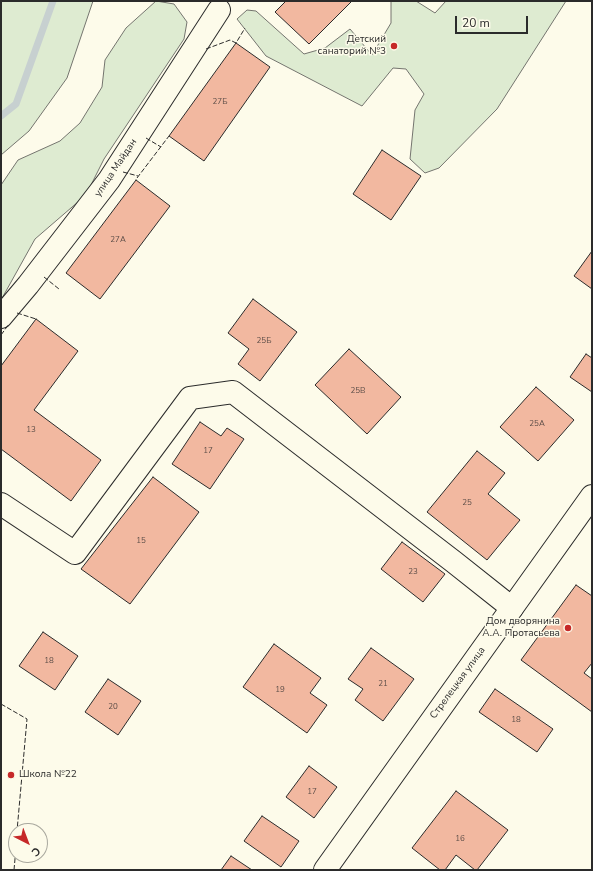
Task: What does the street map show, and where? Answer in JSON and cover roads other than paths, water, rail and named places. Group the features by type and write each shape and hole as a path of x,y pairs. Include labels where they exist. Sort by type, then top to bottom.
{"street":[{"name":"улица Майдан","path":"1,317 28,285 109,180 219,10"},
{"path":"1,504 75,553 190,398 233,392 512,608"},
{"name":"Стрелецкая улица","path":"324,870 592,496"}],"waterway":[{"path":"1,116 16,104 53,1"}],"place":[{"name":"Детский санаторий №3","path":"394,46"},
{"name":"Дом дворянина А.А. Протасьева","path":"568,628"},
{"name":"Школа №22","path":"11,775"}]}
